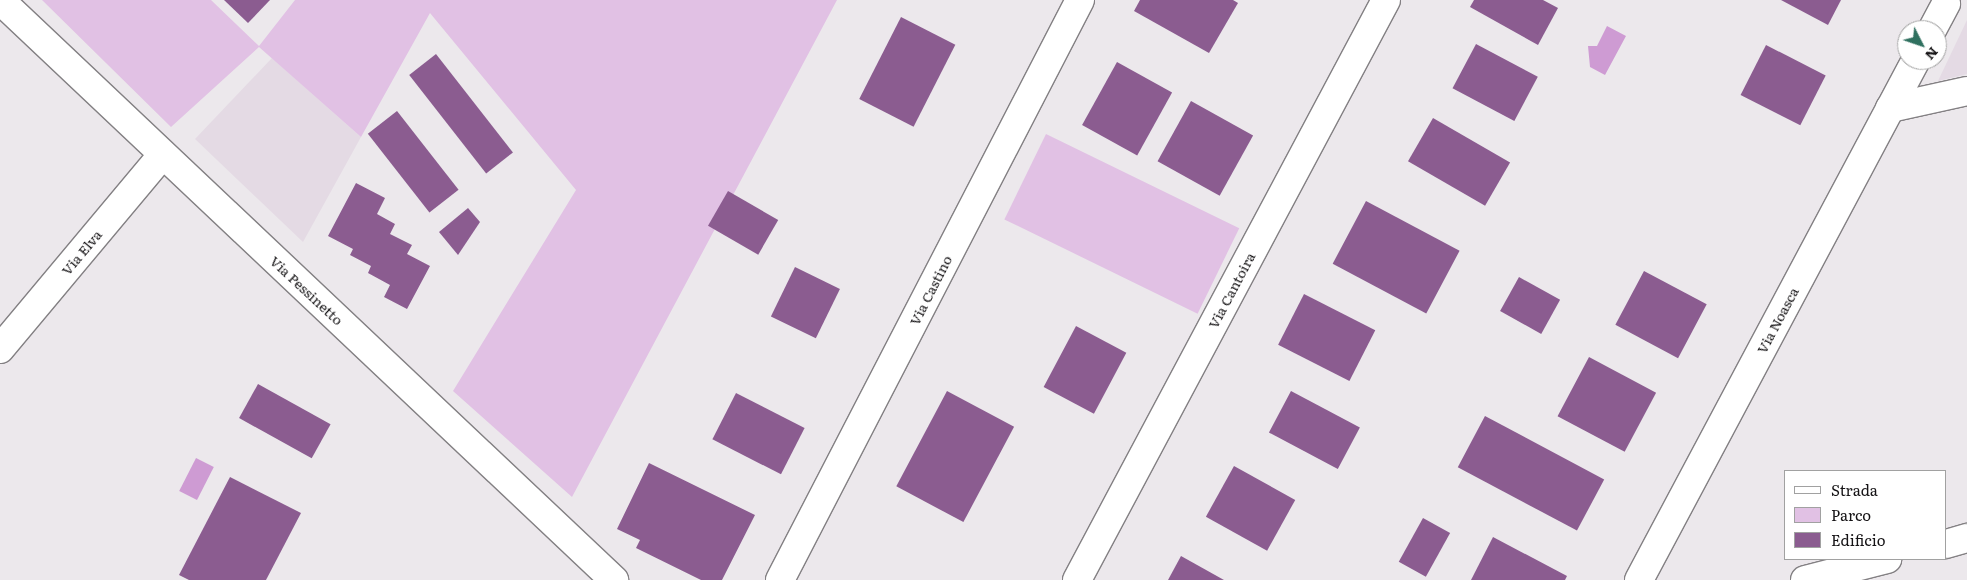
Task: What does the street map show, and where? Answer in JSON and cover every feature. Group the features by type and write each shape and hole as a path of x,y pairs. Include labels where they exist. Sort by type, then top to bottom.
{"street":[{"name":"Via Pessinetto","path":"0,0 614,580"},
{"name":"Via Castino","path":"780,580 1080,0"},
{"name":"Via Cantoira","path":"1077,580 1386,0"},
{"path":"1937,20 1946,4"},
{"name":"Via Noasca","path":"1639,580 1911,70"},
{"path":"1890,108 1967,91"},
{"name":"Via Elva","path":"0,349 162,155"},
{"path":"1947,544 1967,538"},
{"path":"1805,580 1883,560"}],"shaded area":[{"path":"1967,20 1967,74 1938,81 1943,70 1947,70 1947,62"},
{"path":"1607,26 1626,36 1605,75 1590,67 1588,46 1597,46"},
{"path":"272,58 361,137 303,242 195,139"},
{"path":"196,458 214,467 197,500 179,491"}],"green space":[{"path":"42,0 211,0 259,46 295,0 837,0 572,497 453,391 576,190 430,13 361,137 259,47 171,127"},
{"path":"1046,134 1239,228 1198,314 1004,219"}],"building":[{"path":"224,0 270,0 248,23"},
{"path":"1140,0 1233,0 1238,3 1209,53 1134,11"},
{"path":"1474,0 1543,0 1558,8 1538,45 1470,7"},
{"path":"1781,0 1841,0 1828,25"},
{"path":"901,17 955,45 914,127 859,99"},
{"path":"1476,44 1538,77 1514,121 1453,88"},
{"path":"1766,45 1826,75 1800,125 1741,95"},
{"path":"436,54 513,153 486,173 409,75"},
{"path":"1117,62 1172,93 1137,156 1082,125"},
{"path":"1191,101 1253,135 1220,196 1158,161"},
{"path":"397,111 459,190 429,213 368,134"},
{"path":"1433,118 1510,162 1485,206 1408,161"},
{"path":"356,183 385,198 377,214 395,224 390,234 412,245 407,254 430,266 407,309 384,297 390,285 368,273 371,266 350,255 353,249 328,236"},
{"path":"728,191 778,220 758,255 708,226"},
{"path":"1366,201 1460,251 1426,313 1333,264"},
{"path":"468,208 480,222 458,255 439,232"},
{"path":"795,267 840,289 816,338 771,316"},
{"path":"1644,271 1707,304 1678,358 1615,325"},
{"path":"1519,277 1560,300 1541,334 1500,311"},
{"path":"1304,294 1375,330 1349,381 1278,345"},
{"path":"1076,326 1126,353 1094,414 1044,387"},
{"path":"1589,357 1656,393 1625,452 1558,416"},
{"path":"258,384 331,424 312,458 239,418"},
{"path":"947,391 1014,427 963,522 896,486"},
{"path":"1291,391 1360,428 1338,469 1269,432"},
{"path":"736,393 805,428 781,474 712,439"},
{"path":"1485,416 1604,479 1577,531 1458,467"},
{"path":"649,463 755,515 722,580 701,580 636,548 640,540 617,529"},
{"path":"1234,466 1295,500 1267,551 1206,517"},
{"path":"230,477 301,513 266,580 189,580 179,575"},
{"path":"1423,518 1450,533 1426,577 1399,562"},
{"path":"1493,537 1567,576 1565,580 1471,580"},
{"path":"1181,556 1224,580 1168,580"}]}
